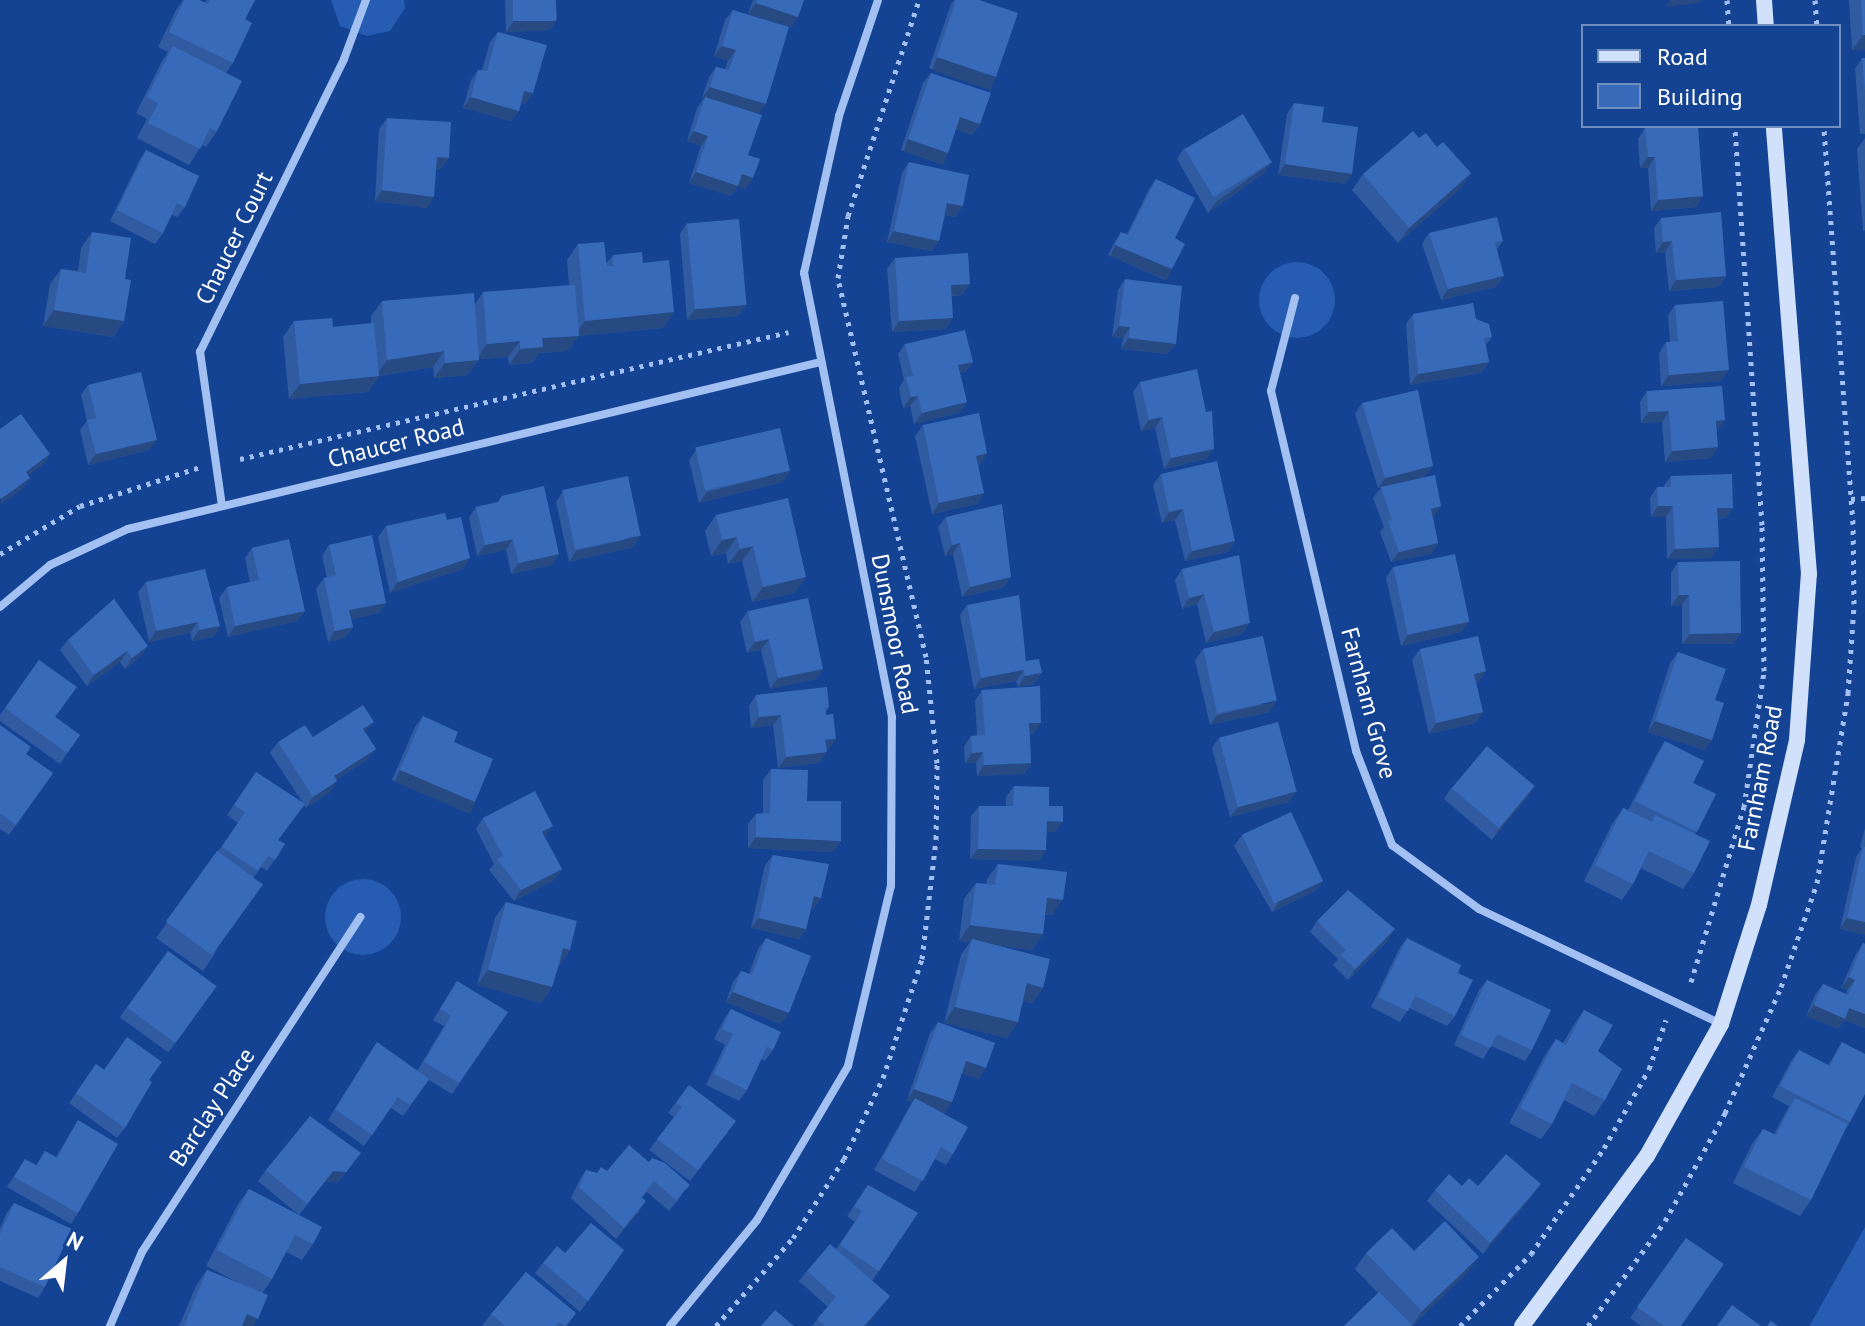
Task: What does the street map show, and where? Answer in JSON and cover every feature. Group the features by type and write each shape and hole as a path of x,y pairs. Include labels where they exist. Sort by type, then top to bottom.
{"street":[{"name":"Chaucer Court","path":"222,506 200,352 344,59 366,0"},
{"name":"Dunsmoor Road","path":"670,1326 757,1220 848,1066 891,886 892,717 804,273 839,116 878,0"},
{"path":"1764,0 1766,24"},
{"name":"Farnham Road","path":"1527,1325 1647,1156 1721,1024 1759,905 1797,740 1809,574 1774,128"},
{"name":"Farnham Grove","path":"1295,298 1271,391 1356,751 1392,845 1479,909 1721,1024"},
{"name":"Chaucer Road","path":"0,607 50,565 128,529 821,362"},
{"name":"Barclay Place","path":"110,1326 142,1252 360,917"}],"path":[{"path":"1727,0 1729,24"},
{"path":"1815,0 1817,24"},
{"path":"1691,982 1744,807 1764,671 1762,525 1735,128"},
{"path":"240,459 789,332"},
{"path":"0,554 80,506 201,467"},
{"path":"1851,499 1865,498"},
{"path":"1460,1326 1531,1254 1604,1148 1649,1069 1666,1020"}],"shaded area":[{"path":"331,0 404,0 405,8 390,31 367,36 340,26"},
{"path":"1297,262 1311,265 1324,273 1332,286 1335,300 1332,314 1324,327 1311,335 1297,338 1283,335 1270,327 1262,314 1259,300 1262,286 1270,273 1283,265"},
{"path":"363,879 378,882 390,890 398,902 401,917 398,932 390,944 378,952 363,955 348,952 336,944 328,932 325,917 328,902 336,890 348,882"},
{"path":"1865,1227 1865,1326 1809,1326 1810,1325"}],"building":[{"path":"184,0 199,0 208,4 210,0 255,0 245,19 252,23 233,63 169,32"},
{"path":"513,0 556,0 556,21 513,21"},
{"path":"757,0 804,0 798,17 756,3"},
{"path":"956,0 979,0 1018,13 996,77 937,57"},
{"path":"1861,0 1865,0 1865,35 1863,35"},
{"path":"733,10 789,27 766,104 710,87 716,67 729,70 736,50 722,46"},
{"path":"498,32 547,45 533,93 524,91 519,111 471,97 478,70 487,71"},
{"path":"173,46 242,81 217,131 210,128 200,149 148,123 158,103 147,97"},
{"path":"1862,58 1865,58 1865,91"},
{"path":"931,73 991,93 980,124 960,117 948,153 908,139"},
{"path":"705,97 762,115 748,155 760,159 753,178 742,174 738,186 696,172 708,136 694,131"},
{"path":"1294,103 1324,107 1322,122 1358,127 1352,174 1285,164"},
{"path":"1243,114 1272,162 1214,197 1185,149"},
{"path":"387,118 451,122 449,158 437,157 434,197 382,190"},
{"path":"1645,128 1698,128 1703,196 1658,200 1655,157 1648,157"},
{"path":"1413,131 1419,138 1426,133 1437,147 1443,142 1471,173 1409,228 1363,174"},
{"path":"146,150 199,176 185,207 177,203 163,233 117,210"},
{"path":"909,162 969,175 963,206 947,203 939,241 894,231"},
{"path":"1156,179 1195,198 1175,238 1185,244 1172,269 1115,245 1121,232 1128,235"},
{"path":"1721,212 1726,276 1676,280 1672,241 1663,242 1661,218"},
{"path":"1497,217 1503,241 1495,242 1504,276 1448,289 1429,233"},
{"path":"739,219 746,305 695,309 687,224"},
{"path":"92,232 131,238 125,279 131,280 124,321 54,310 61,269 86,273"},
{"path":"604,242 607,266 613,266 613,255 642,252 643,263 669,260 674,312 585,321 578,244"},
{"path":"968,253 970,284 951,285 953,318 899,321 895,258"},
{"path":"1125,279 1182,286 1176,344 1129,338 1130,327 1119,326"},
{"path":"575,285 579,336 542,338 543,347 520,349 520,341 487,344 483,292"},
{"path":"474,293 479,360 445,363 444,351 387,360 382,301"},
{"path":"1723,301 1729,370 1669,375 1666,342 1678,341 1675,305"},
{"path":"1473,303 1476,319 1489,324 1492,337 1484,338 1489,362 1418,374 1413,314"},
{"path":"332,318 333,327 374,323 379,376 300,384 294,321"},
{"path":"965,330 973,362 958,365 967,402 922,413 918,396 911,397 906,377 913,376 905,344"},
{"path":"1197,369 1206,412 1212,411 1214,449 1171,458 1162,417 1149,420 1140,382"},
{"path":"141,372 157,440 96,454 87,420 96,418 88,385"},
{"path":"1722,386 1725,420 1716,421 1718,447 1672,451 1669,411 1648,412 1647,391"},
{"path":"1418,390 1433,466 1385,478 1362,403"},
{"path":"979,413 987,453 976,456 984,493 939,503 923,425"},
{"path":"21,414 50,454 26,472 30,478 1,499 0,429"},
{"path":"780,428 790,471 705,490 695,448"},
{"path":"1217,461 1235,541 1192,551 1183,509 1169,512 1161,474"},
{"path":"1732,474 1733,508 1717,508 1719,547 1675,549 1673,506 1658,506 1657,487 1671,487 1671,476"},
{"path":"1435,475 1441,506 1431,509 1438,543 1399,552 1381,487"},
{"path":"628,476 641,536 575,550 562,490"},
{"path":"544,486 559,554 519,563 513,539 485,545 476,507 498,502 502,496"},
{"path":"788,498 806,577 763,587 753,546 740,549 737,537 722,540 716,515"},
{"path":"1002,504 1011,577 970,587 960,543 952,545 946,517"},
{"path":"445,513 447,520 461,517 470,558 398,582 386,526"},
{"path":"372,535 386,603 349,610 353,627 335,631 324,578 336,575 329,545"},
{"path":"289,539 305,611 235,626 227,587 259,580 252,548"},
{"path":"1455,554 1469,621 1408,635 1393,567"},
{"path":"1239,555 1250,623 1214,632 1204,594 1189,598 1182,569"},
{"path":"1740,561 1741,633 1690,634 1689,595 1679,595 1678,562"},
{"path":"205,569 220,626 199,630 198,622 156,631 146,582"},
{"path":"1019,595 1026,661 1039,659 1042,673 1025,676 1024,670 981,678 967,605"},
{"path":"808,598 823,669 778,678 769,639 755,642 748,611"},
{"path":"114,599 148,646 132,658 127,651 94,675 68,640"},
{"path":"1263,636 1277,701 1217,713 1203,649"},
{"path":"1478,636 1486,671 1474,674 1483,712 1436,723 1420,649"},
{"path":"1678,652 1726,669 1715,700 1724,703 1712,740 1655,721"},
{"path":"39,660 77,687 55,717 80,735 67,753 5,708"},
{"path":"1040,686 1041,723 1029,723 1031,763 984,765 983,752 972,753 971,736 985,735 982,690"},
{"path":"827,687 829,707 825,708 826,715 833,714 836,739 825,740 827,752 786,757 781,715 759,717 756,695"},
{"path":"363,705 374,722 363,729 376,749 334,776 337,781 313,797 278,742 305,725 313,737"},
{"path":"423,716 458,732 454,742 493,759 475,802 400,770"},
{"path":"1278,722 1297,792 1238,807 1219,738"},
{"path":"0,725 31,747 26,754 53,773 16,825 0,813"},
{"path":"1665,741 1704,761 1693,783 1716,794 1697,832 1635,801"},
{"path":"1487,746 1534,786 1499,828 1452,788"},
{"path":"771,769 808,770 807,801 841,801 841,841 756,837 756,814 770,813"},
{"path":"256,772 305,804 278,840 285,844 275,860 268,856 258,871 222,847 245,812 234,805"},
{"path":"1014,786 1049,787 1049,806 1063,806 1063,822 1047,821 1046,850 978,849 979,806 1013,806"},
{"path":"535,791 553,826 542,832 562,869 521,890 497,859 503,856 483,818"},
{"path":"1623,808 1652,822 1655,815 1710,841 1694,873 1649,851 1633,884 1595,865"},
{"path":"1291,812 1323,881 1274,904 1242,835"},
{"path":"1865,847 1865,922 1847,918"},
{"path":"217,851 263,885 212,955 166,921"},
{"path":"773,855 829,864 821,898 814,896 806,929 759,918"},
{"path":"998,864 1067,872 1063,900 1047,898 1043,934 970,925 976,883 995,885"},
{"path":"1348,890 1395,929 1355,969 1341,955 1346,950 1317,921"},
{"path":"506,902 577,921 570,950 563,948 552,987 488,970"},
{"path":"766,938 811,956 789,1013 733,992 741,971 752,975"},
{"path":"1407,938 1461,965 1458,973 1473,980 1455,1016 1415,996 1408,1011 1378,997"},
{"path":"972,939 1050,959 1043,988 1027,983 1018,1022 955,1007"},
{"path":"1863,943 1865,1014 1849,1008 1845,1019 1814,1005 1823,984 1848,995 1855,980 1849,977"},
{"path":"168,951 217,986 175,1043 127,1008"},
{"path":"1487,980 1551,1010 1532,1050 1497,1034 1490,1048 1461,1035"},
{"path":"457,981 508,1012 459,1083 424,1062 451,1016 440,1009"},
{"path":"731,1009 781,1032 773,1050 767,1047 747,1090 714,1074 733,1034 722,1029"},
{"path":"1584,1010 1613,1025 1598,1051 1622,1069 1605,1100 1572,1083 1552,1124 1520,1108 1556,1039 1566,1045"},
{"path":"938,1022 995,1043 986,1068 966,1061 952,1102 914,1089"},
{"path":"127,1037 162,1062 149,1080 152,1082 125,1128 76,1093 96,1064 104,1070"},
{"path":"377,1042 429,1079 410,1105 398,1097 372,1135 335,1109"},
{"path":"1842,1042 1865,1054 1865,1094 1850,1122 1780,1086 1799,1050 1830,1066"},
{"path":"689,1085 736,1121 698,1170 657,1139 682,1107 676,1103"},
{"path":"915,1098 968,1127 953,1154 941,1147 923,1181 882,1159"},
{"path":"1795,1098 1848,1124 1811,1200 1744,1167 1763,1129 1776,1135"},
{"path":"310,1116 361,1153 346,1172 333,1171 307,1204 266,1170"},
{"path":"78,1120 118,1144 78,1213 14,1177 25,1159 37,1166 45,1151 57,1158"},
{"path":"629,1145 649,1162 652,1158 665,1163 690,1185 676,1200 654,1181 641,1197 646,1201 624,1228 579,1187 586,1170 597,1173 601,1167 607,1171"},
{"path":"1506,1154 1541,1184 1490,1243 1435,1190 1449,1174 1462,1186 1469,1178 1478,1186"},
{"path":"868,1185 918,1213 879,1271 840,1245 862,1211 854,1206"},
{"path":"249,1189 322,1227 313,1244 295,1235 272,1279 217,1250"},
{"path":"14,1203 72,1229 45,1287 0,1267 0,1234"},
{"path":"1445,1221 1479,1257 1422,1311 1366,1253 1392,1228 1414,1251"},
{"path":"591,1223 624,1250 588,1301 543,1263 557,1246 565,1253"},
{"path":"1686,1238 1724,1264 1681,1326 1664,1326 1637,1307"},
{"path":"830,1244 890,1296 864,1326 825,1326 817,1319 836,1297 807,1271"},
{"path":"207,1270 268,1295 258,1319 247,1314 242,1326 184,1326"},
{"path":"526,1272 576,1313 565,1326 559,1322 556,1326 505,1326 491,1314"},
{"path":"1379,1292 1411,1324 1409,1326 1344,1326"},
{"path":"1732,1305 1761,1326 1717,1326"},
{"path":"775,1310 794,1326 761,1326"}]}
